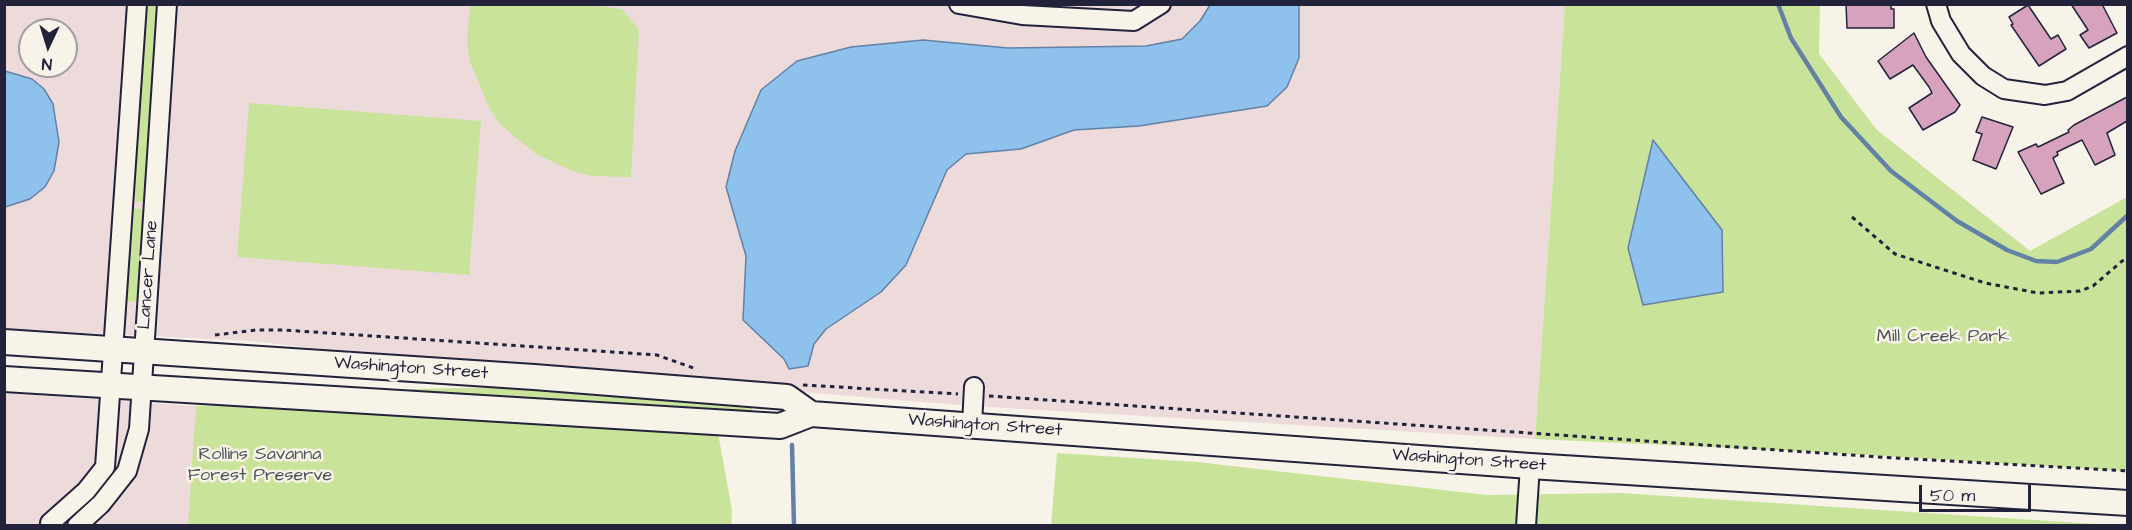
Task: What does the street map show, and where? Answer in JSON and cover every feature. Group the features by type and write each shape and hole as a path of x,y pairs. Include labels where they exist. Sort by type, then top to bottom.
{"main road":[{"name":"Washington Street","path":"4,342 534,377 788,398 812,414"},
{"name":"Washington Street","path":"4,379 780,426 812,414 1530,466 2127,503"}],"street":[{"name":"Lancer Lane","path":"47,524 86,491 105,467 137,4"},
{"name":"Lancer Lane","path":"77,525 100,504 127,471 139,429 167,4"},
{"path":"959,4 1022,15 1134,21 1161,4"},
{"path":"1936,4 1941,21 1961,54 1983,76 2004,89 2044,95 2067,91 2127,56"},
{"path":"972,425 974,391"},
{"path":"1526,525 1530,466"}],"path":[{"path":"1852,218 1895,254 1985,284 2037,293 2080,291 2093,285 2127,256"},
{"path":"210,336 283,330 645,354 657,355 699,371"},
{"path":"798,384 974,391 1894,458 2127,471"}],"shaded area":[{"path":"4,5 1565,5 1535,439 971,406 436,362 251,341 5,329"},
{"path":"4,393 196,406 190,525 5,525"}],"green space":[{"path":"583,4 622,9 639,30 631,177 591,176 572,171 536,154 502,126 490,110 470,62 467,41 470,5"},
{"path":"146,5 159,5 145,202 137,202 134,200"},
{"name":"Mill Creek Park","path":"1565,5 1820,5 1819,54 1877,130 2030,251 2127,197 2127,471 1818,452 1535,439"},
{"path":"249,103 481,121 469,275 237,257"},
{"path":"133,208 145,210 139,301 126,302"},
{"path":"525,387 752,404 752,414 410,396 410,389"},
{"name":"Rollins Savanna Forest Preserve","path":"250,405 409,416 509,417 718,433 732,510 731,526 188,526 196,406"},
{"path":"1057,453 1197,462 1487,495 1621,493 2127,526 1051,526"}],"water":[{"path":"1210,5 1299,5 1299,58 1287,87 1267,106 1139,126 1074,130 1021,149 966,154 947,170 906,265 881,292 826,329 814,344 808,366 789,369 784,359 743,320 746,256 726,187 735,151 761,90 797,61 851,47 923,40 1008,48 1146,46 1182,39 1200,21"},
{"path":"5,71 18,75 18,78 32,79 44,89 53,104 59,142 54,171 45,187 30,199 5,207"},
{"path":"1653,140 1722,230 1723,292 1643,305 1628,248"}],"building":[{"path":"1846,4 1891,4 1891,9 1894,9 1894,28 1847,28"},
{"path":"2071,4 2102,4 2117,33 2089,48 2080,35 2088,30"},
{"path":"2028,5 2051,39 2058,35 2066,49 2039,66 2011,25 2013,24 2009,17"},
{"path":"1914,33 1926,57 1960,105 1955,112 1923,130 1909,108 1932,93 1929,87 1913,65 1890,79 1878,61"},
{"path":"2127,97 2127,121 2107,133 2115,155 2095,165 2082,140 2057,152 2058,155 2053,158 2064,183 2041,194 2018,152 2036,144 2038,147 2069,132 2068,130 2074,125"},
{"path":"1982,117 2013,127 1996,169 1973,160 1982,134 1976,132"}],"waterway":[{"path":"1778,4 1791,38 1841,117 1891,171 1957,221 2007,250 2036,261 2057,262 2091,249 2128,215"},
{"path":"792,445 794,526"}]}
